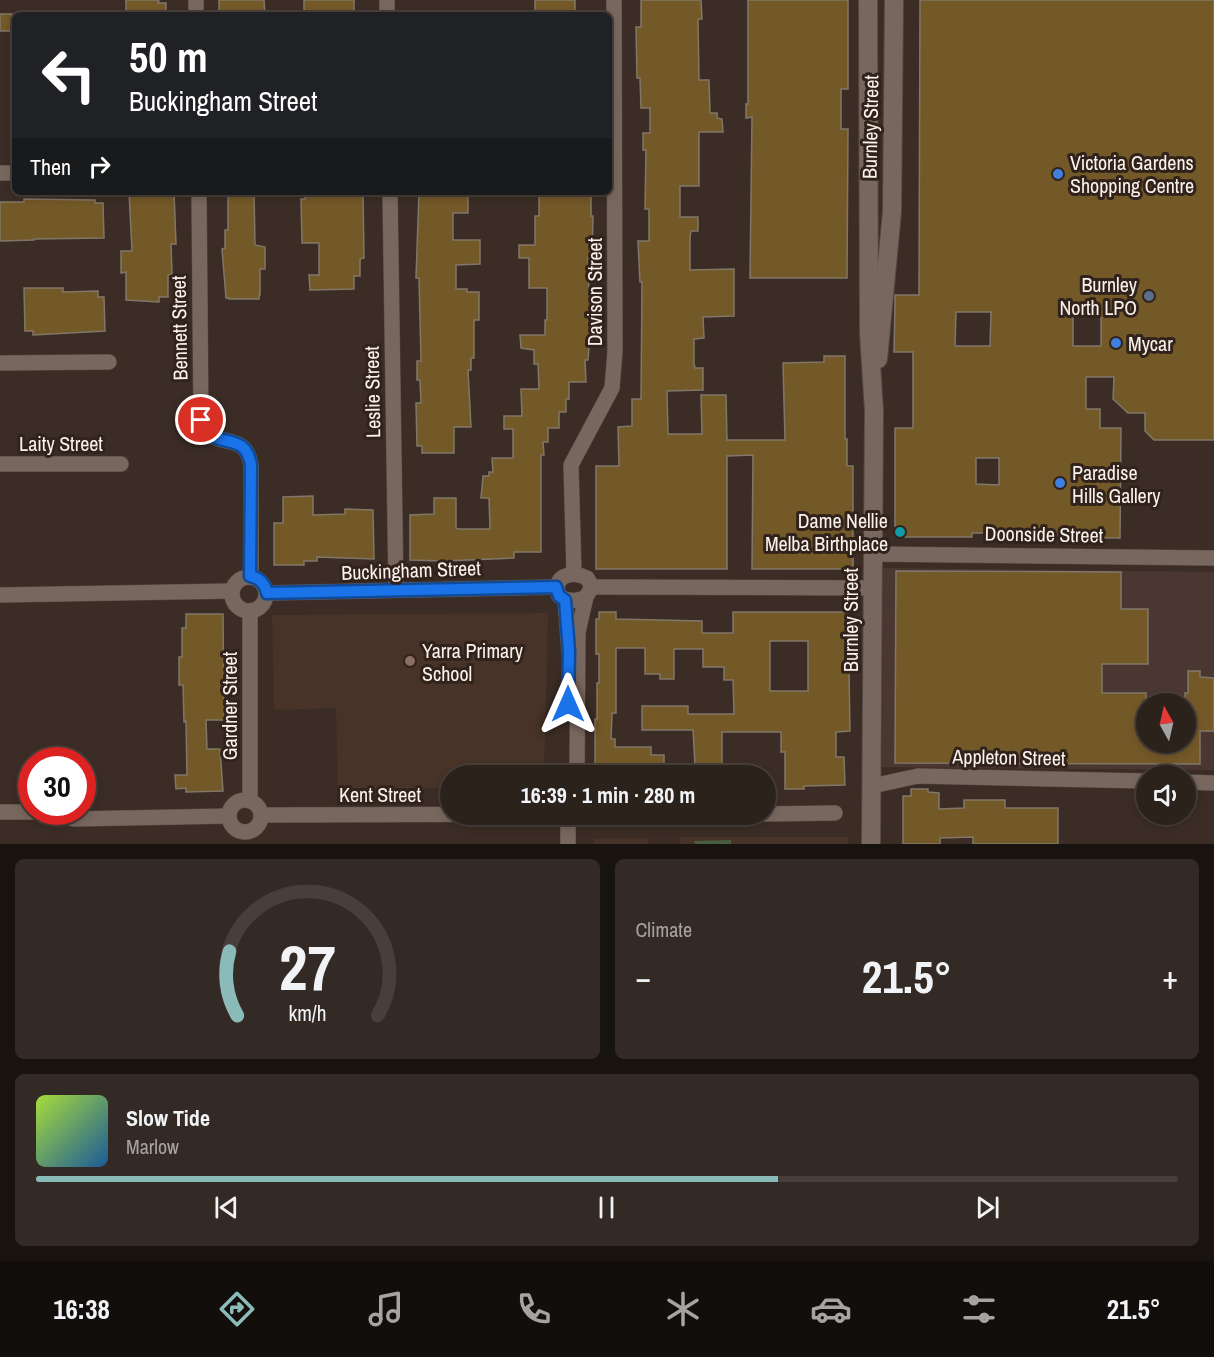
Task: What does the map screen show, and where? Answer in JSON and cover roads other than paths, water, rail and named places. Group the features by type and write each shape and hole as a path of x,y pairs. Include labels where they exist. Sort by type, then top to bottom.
{"main road":[{"name":"Burnley Street","path":"873,397 881,338 892,212 894,0"},
{"name":"Burnley Street","path":"867,9 868,333 873,397 871,844"},
{"path":"867,9 894,20"},
{"path":"869,212 892,212"}],"street":[{"name":"Davison Street","path":"574,574 571,465 612,388 615,351 614,0"},
{"name":"Bennett Street","path":"199,195 201,420 205,433 214,439 241,444 249,453 251,465 250,576"},
{"name":"Leslie Street","path":"390,195 396,591"},
{"path":"0,363 109,362"},
{"name":"Laity Street","path":"0,464 122,464"},
{"name":"Doonside Street","path":"873,554 1214,558"},
{"path":"569,765 578,632 589,592 587,578 574,574 560,578 556,587 559,596 565,600 576,600 589,592 872,588"},
{"path":"250,576 264,584 267,593 260,608 250,611 236,605 232,591 241,579 250,576"},
{"name":"Buckingham Street","path":"267,593 556,587"},
{"path":"0,595 232,591"},
{"path":"565,600 576,765"},
{"name":"Gardner Street","path":"250,611 250,801"},
{"name":"Appleton Street","path":"872,786 918,776 1136,781"},
{"path":"1196,782 1214,783"},
{"path":"250,801 258,806 262,815 260,824 249,838 235,829 229,816 236,803 250,801"},
{"path":"0,812 18,812"},
{"path":"776,814 835,813"},
{"name":"Kent Street","path":"262,815 440,815"},
{"path":"96,819 229,816"},
{"path":"568,825 568,844"},
{"path":"577,825 577,844"}],"tunnel":[{"path":"1091,285 1136,287"}],"place":[{"name":"Victoria Gardens Shopping Centre","path":"1058,174"},
{"name":"Burnley North LPO","path":"1149,296"},
{"name":"Mycar","path":"1116,343"},
{"name":"Paradise Hills Gallery","path":"1060,483"},
{"name":"Dame Nellie Melba Birthplace","path":"900,532"},
{"name":"Yarra Primary School","path":"410,661"}]}
